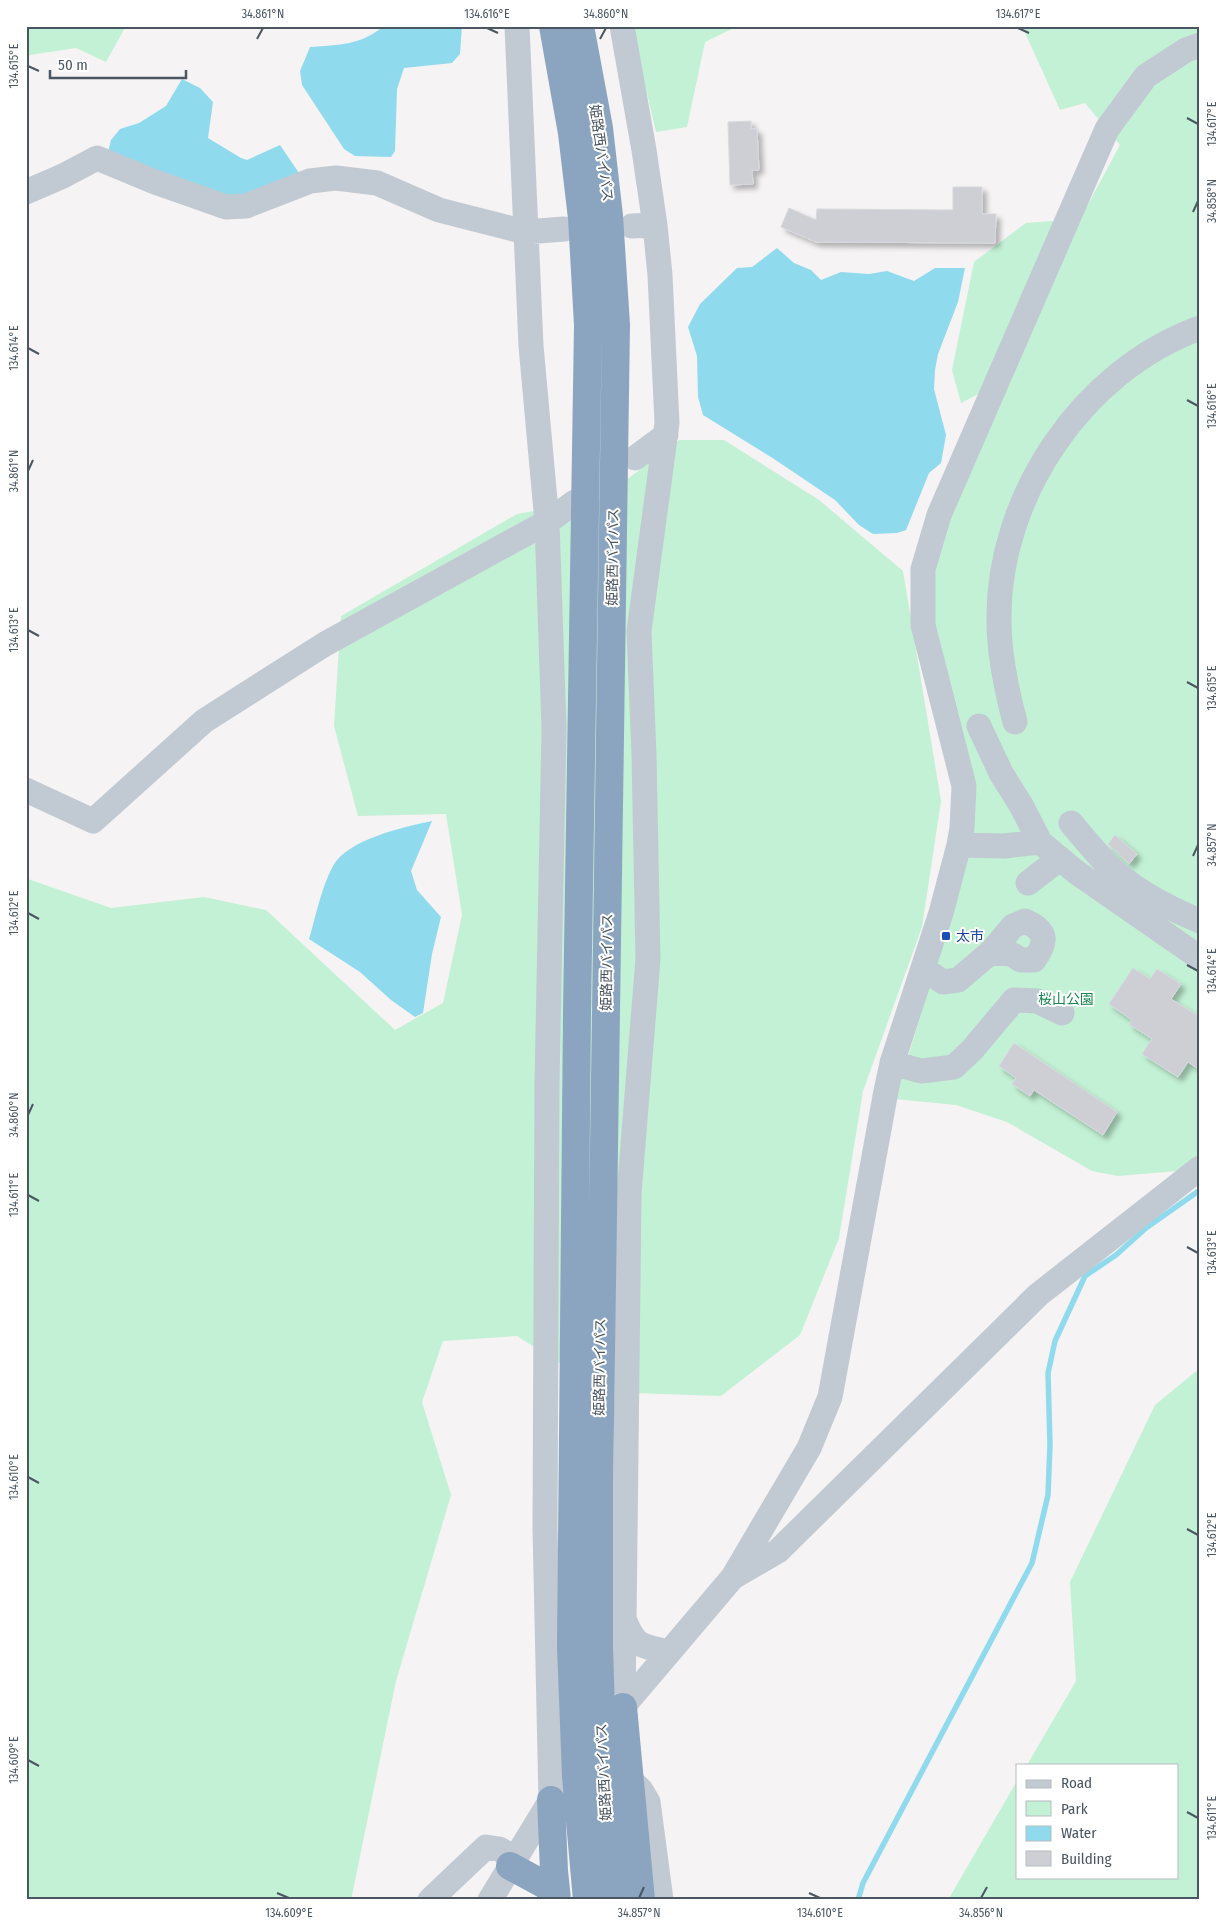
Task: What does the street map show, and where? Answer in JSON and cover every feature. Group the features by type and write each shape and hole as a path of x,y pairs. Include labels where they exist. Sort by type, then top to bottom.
{"highway":[{"name":"姫路西バイパス","path":"553,26 572,133 582,218 588,325 571,1648 576,1776 587,1900"},
{"name":"姫路西バイパス","path":"580,26 599,128 609,216 616,325 601,1349 599,1647 603,1776 614,1900"},
{"path":"623,1707 641,1900"},
{"path":"551,1800 556,1900"},
{"path":"513,1862 547,1886 556,1900"}],"street":[{"path":"517,26 531,346 547,522 554,729 547,1083 545,1528 551,1800"},
{"path":"622,26 644,150 643,225 660,275 667,423 639,631 644,755 648,959 630,1194 623,1707"},
{"path":"490,1900 551,1800 594,1740 733,1577 809,1448 830,1397 892,1063 924,969 959,845 964,786 923,625 923,568 939,515 1107,129 1146,76 1186,50 1200,45"},
{"path":"26,192 63,176 97,158 155,182 226,207 246,206 310,181 336,178 377,183 439,210 525,232 564,230"},
{"path":"1015,722 1001,657 998,619 1003,570 1012,533 1024,499 1046,457 1067,427 1106,384 1164,343 1200,328"},
{"path":"635,458 666,435"},
{"path":"26,790 93,821 204,721 325,644 547,522 575,502"},
{"path":"979,726 1001,773 1022,805 1040,842 1058,859 1200,958"},
{"path":"1071,824 1108,865 1130,882 1158,901 1200,921"},
{"path":"959,845 1004,846 1040,842"},
{"path":"1028,883 1058,859"},
{"path":"924,969 943,982 958,980 991,952"},
{"path":"892,1063 921,1071 954,1067 972,1050 1014,1000 1037,1001 1062,1013"},
{"path":"733,1577 778,1550 1038,1294 1200,1168"},
{"path":"624,1619 632,1637 637,1642 669,1652"},
{"path":"550,1721 570,1734 594,1740"},
{"path":"575,1766 615,1768 630,1790 641,1790 648,1802 661,1900"},
{"path":"430,1900 486,1847 499,1849 513,1862"}],"green space":[{"path":"26,26 126,26 106,62 76,48 30,55 26,58"},
{"path":"631,26 738,26 705,42 687,127 656,132"},
{"name":"桜山公園","path":"1022,26 1200,26 1200,1161 1190,1170 1118,1176 1092,1171 1007,1122 956,1105 895,1099 953,910 971,838 930,622 937,546 988,426 1013,376 961,403 952,370 974,262 1026,223 1080,219 1120,145 1085,103 1060,110"},
{"path":"679,440 724,440 819,500 903,571 941,801 922,927 863,1091 839,1238 800,1335 721,1396 604,1392 517,1336 443,1341 422,1402 451,1495 396,1681 351,1900 26,1900 26,881 28,879 111,908 204,897 266,910 395,1030 443,1003 462,915 446,814 358,816 334,726 341,616 517,514 601,499"},
{"path":"1200,1368 1200,1900 948,1900 1016,1783 1016,1878 1178,1878 1178,1764 1028,1764 1076,1681 1070,1582 1155,1405"}],"water":[{"path":"384,26 462,26 460,54 452,63 404,68 397,89 395,151 391,157 355,156 344,149 302,85 300,71 310,47 349,43 367,37"},
{"path":"182,79 200,88 213,102 208,138 247,160 280,145 299,173 229,201 108,152 111,140 120,129 139,123 166,106"},
{"path":"777,248 794,263 811,270 821,280 841,272 869,274 887,271 914,281 935,268 965,268 958,302 938,354 935,370 934,389 946,435 941,463 929,473 906,530 897,533 873,534 859,525 835,500 703,415 698,397 697,356 688,327 700,304 737,268 752,267"},
{"path":"432,821 411,871 417,890 441,917 432,954 423,1013 415,1017 391,1000 360,972 309,939 325,883 333,866 340,857 364,841 392,831"}],"building":[{"path":"751,121 751,129 757,129 759,170 752,170 753,184 730,185 728,122"},
{"path":"953,187 982,187 982,214 996,214 995,243 816,242 781,227 789,208 816,220 817,209 953,210"},
{"path":"1115,835 1137,854 1129,864 1108,844"},
{"path":"1133,968 1150,979 1157,969 1181,984 1171,999 1200,1017 1200,1070 1188,1062 1178,1077 1142,1054 1152,1039 1129,1024 1132,1020 1109,1004"},
{"path":"1014,1043 1117,1112 1103,1135 1034,1090 1030,1096 1012,1084 1016,1078 999,1066"}],"waterway":[{"path":"858,1900 863,1883 1032,1563 1048,1495 1050,1445 1048,1373 1055,1341 1085,1276 1116,1255 1146,1228 1200,1190"}],"place":[{"name":"太市","path":"946,936"}]}
